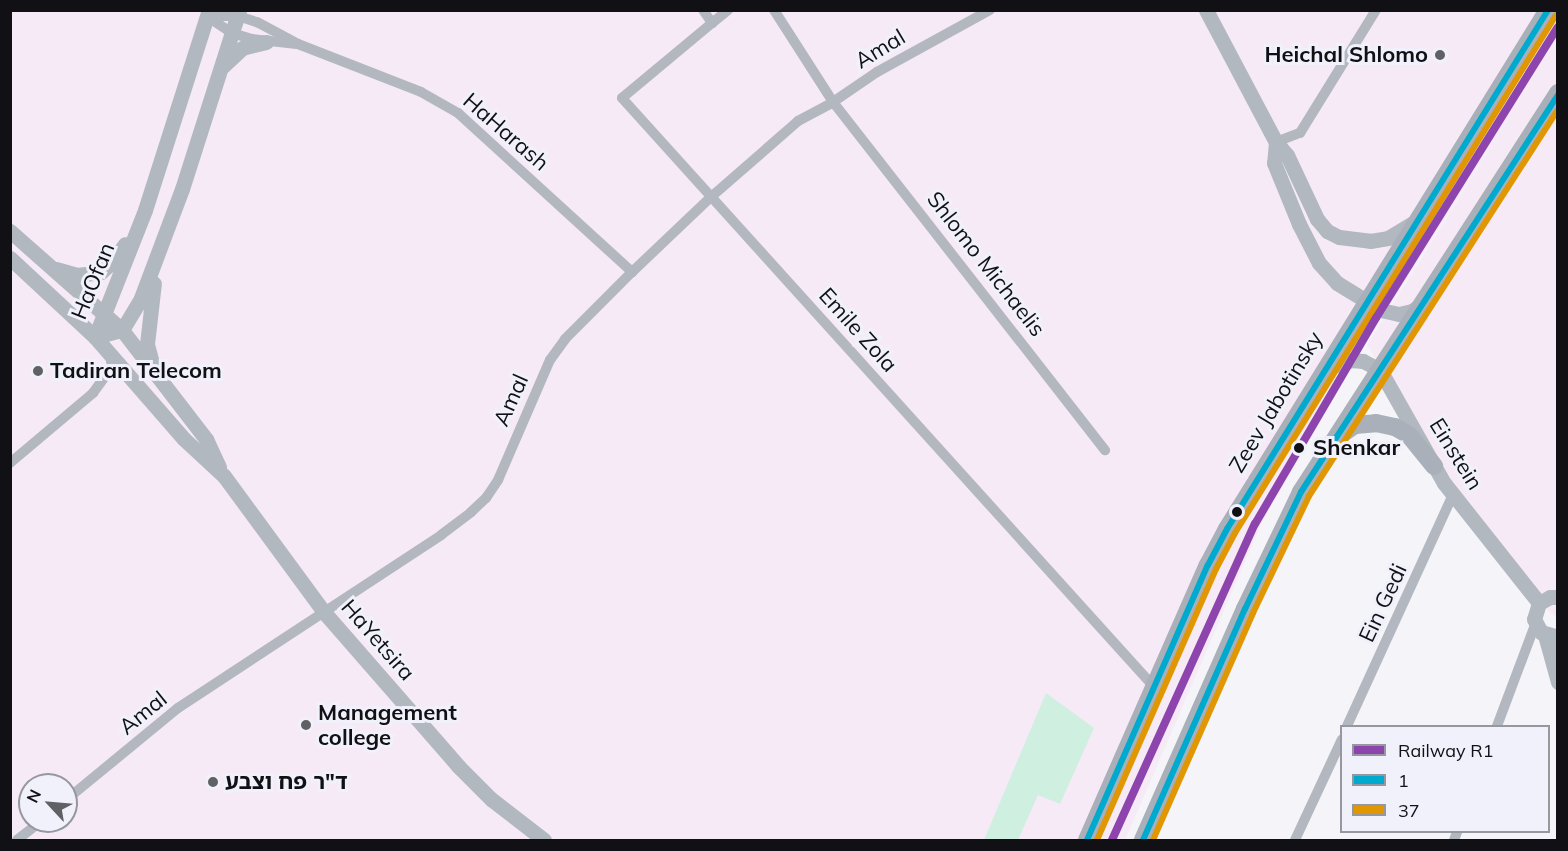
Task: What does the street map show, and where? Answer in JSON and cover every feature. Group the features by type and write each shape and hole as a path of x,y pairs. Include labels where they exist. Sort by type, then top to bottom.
{"main road":[{"name":"Zeev Jabotinsky","path":"1087,840 1227,529 1548,10"},
{"path":"1143,840 1271,551 1301,492 1557,93"},
{"path":"1335,439 1356,425 1376,423 1395,426 1409,435 1434,466"}],"street":[{"path":"703,10 712,23 728,10"},
{"name":"Shlomo Michaelis","path":"774,10 833,102 982,289 1105,450"},
{"name":"Amal","path":"78,790 178,708 441,535 486,498 498,480 550,360 565,339 632,272 711,197 798,121 833,102 877,72 990,10"},
{"path":"1206,10 1276,142 1287,155 1317,219 1327,231 1339,237 1370,241 1389,238 1416,221"},
{"path":"1276,142 1299,133 1376,10"},
{"name":"HaHarash","path":"208,13 238,13 298,44 422,92 458,113 632,272"},
{"name":"HaHarash","path":"208,13 232,33 266,42 298,44"},
{"name":"HaOfan","path":"95,337 145,210 208,13"},
{"name":"HaOfan","path":"95,337 122,330 141,298 158,257 238,13"},
{"name":"Emile Zola","path":"712,23 622,98 1154,687"},
{"path":"220,71 238,50 266,42"},
{"path":"1276,142 1274,163 1299,224 1319,263 1338,282 1366,302 1391,314 1412,311 1423,303"},
{"path":"50,267 77,275 101,272 125,245 145,210"},
{"name":"HaYetsira","path":"10,231 122,330 206,439 224,476 323,611 458,766 491,799 544,840"},
{"path":"153,369 147,344 148,321 158,257"},
{"name":"HaYetsira","path":"10,258 95,337 184,439 224,476"},
{"path":"10,463 93,393 110,370 112,355"},
{"path":"1324,369 1351,360 1363,361 1380,370"},
{"name":"Einstein","path":"1380,370 1453,495 1539,603"},
{"name":"Ein Gedi","path":"1347,725 1453,495"},
{"path":"1557,597 1550,597 1539,603 1534,614 1546,632 1557,682"},
{"path":"1498,725 1546,632"},
{"path":"1295,840 1340,741"}],"shaded area":[{"path":"10,11 1557,11 1557,618 1539,603 1458,491 1367,345 1542,66 1364,346 1262,522 1125,840 11,840"}],"green space":[{"path":"1046,693 1094,728 1060,804 1038,795 1018,840 984,840"}],"rail line":[{"name":"R1","path":"1112,840 1255,524 1376,318 1558,27"}],"transit line":[{"name":"1","path":"1087,840 1208,565 1227,529 1548,10"},
{"name":"37","path":"1097,840 1216,569 1235,533 1556,15"},
{"name":"1","path":"1143,840 1245,609 1301,492 1558,94"},
{"name":"37","path":"1153,840 1253,613 1309,496 1558,110"}],"place":[{"name":"Heichal Shlomo","path":"1440,55"},
{"name":"Tadiran Telecom","path":"38,371"},
{"name":"Shenkar","path":"1299,448"},
{"name":"Management college","path":"306,725"},
{"name":"ד\"ר פח וצבע","path":"213,782"}]}
